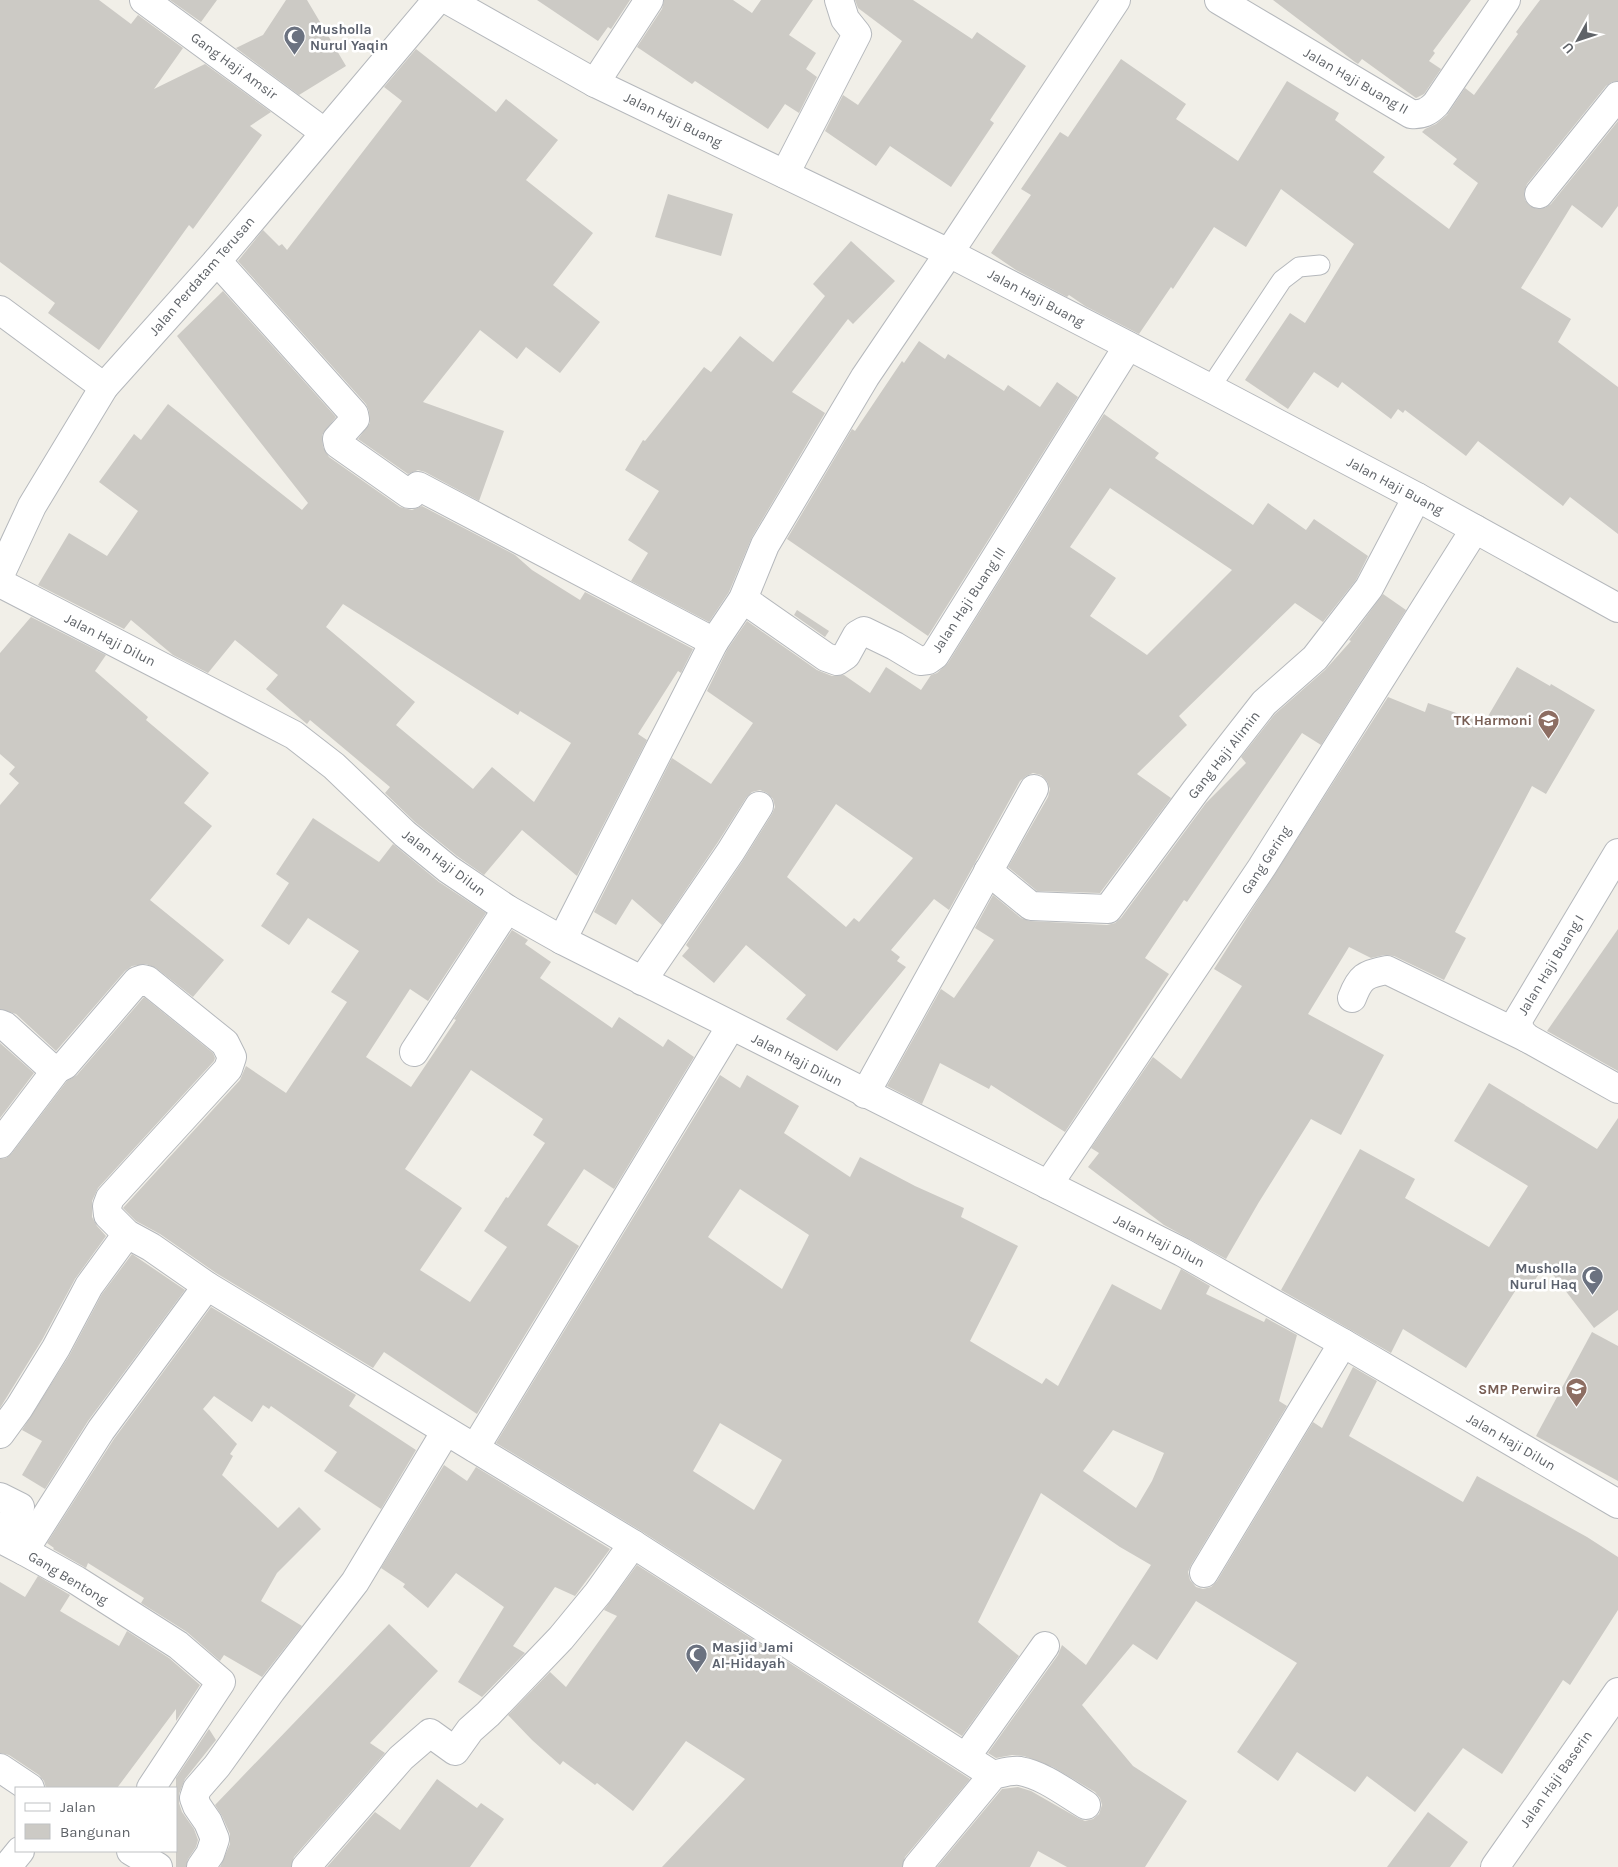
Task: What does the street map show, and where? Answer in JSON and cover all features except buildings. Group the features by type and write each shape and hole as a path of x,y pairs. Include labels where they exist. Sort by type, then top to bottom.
{"street":[{"name":"Gang Haji Amsir","path":"144,0 324,132"},
{"name":"Jalan Perdatam Terusan","path":"0,575 32,506 104,387 217,261 324,132 438,0"},
{"name":"Jalan Haji Buang","path":"448,0 595,82 949,253 1210,388 1417,497 1618,608"},
{"path":"595,82 649,0"},
{"path":"785,174 857,34 845,19 839,0"},
{"path":"562,940 714,642 743,599 765,545 855,394 1116,0"},
{"name":"Jalan Haji Buang II","path":"1219,0 1411,114 1419,115 1429,111 1436,104 1506,0"},
{"path":"1539,194 1618,96"},
{"path":"217,261 354,414 354,419 336,439 338,444 409,494 418,486 714,642"},
{"path":"0,310 104,387"},
{"name":"Jalan Haji Buang III","path":"743,599 826,656 837,660 846,655 857,634 864,631 920,661 928,660 935,655 1128,346"},
{"name":"Gang Haji Alimin","path":"988,871 1032,906 1108,909 1196,790 1264,703 1314,658 1369,588 1417,497"},
{"name":"Gang Gering","path":"1048,1185 1262,867 1475,529"},
{"name":"Jalan Haji Dilun","path":"0,583 294,735 334,766 405,834 433,857 506,909 642,981 1182,1252 1343,1343 1618,1504"},
{"path":"865,1094 1034,789"},
{"path":"642,981 731,851 759,806"},
{"name":"Jalan Haji Buang I","path":"1618,853 1518,1020 1520,1031 1527,1038 1618,1089"},
{"path":"414,1052 506,909"},
{"path":"1352,998 1358,982 1372,972 1387,970 1527,1038"},
{"path":"0,1144 57,1069 65,1065 137,981 147,980 225,1043 232,1057 228,1069 110,1198 108,1215 127,1234 151,1247 207,1286 633,1544 993,1776"},
{"path":"0,1024 5,1026 48,1066 57,1069"},
{"path":"474,1448 731,1026"},
{"path":"0,1434 19,1408 52,1355 89,1286 127,1234"},
{"name":"Gang Bentong","path":"152,1787 221,1682 178,1645 76,1580 24,1551 101,1430 207,1286"},
{"path":"1204,1573 1343,1343"},
{"path":"201,1867 210,1854 215,1838 194,1798 197,1789 218,1766 271,1691 355,1582 446,1431"},
{"path":"0,1497 20,1507 1,1539 24,1551"},
{"path":"306,1867 401,1758 430,1733 454,1751 470,1730 488,1714 561,1638 598,1593 633,1544"},
{"path":"966,1757 1045,1646"},
{"name":"Jalan Haji Baserin","path":"1495,1867 1618,1692"},
{"path":"0,1768 28,1787"},
{"path":"917,1867 993,1776 1011,1771 1032,1774 1086,1805"},
{"path":"7,1867 19,1852"},
{"path":"133,1852 158,1867"}],"lane":[{"path":"1210,388 1282,280 1299,267 1320,265"}],"place":[{"name":"Musholla Nurul Yaqin","path":"294,56"},
{"name":"TK Harmoni","path":"1548,739"},
{"name":"Musholla Nurul Haq","path":"1593,1295"},
{"name":"SMP Perwira","path":"1577,1408"},
{"name":"Masjid Jami Al-Hidayah","path":"696,1674"}]}
